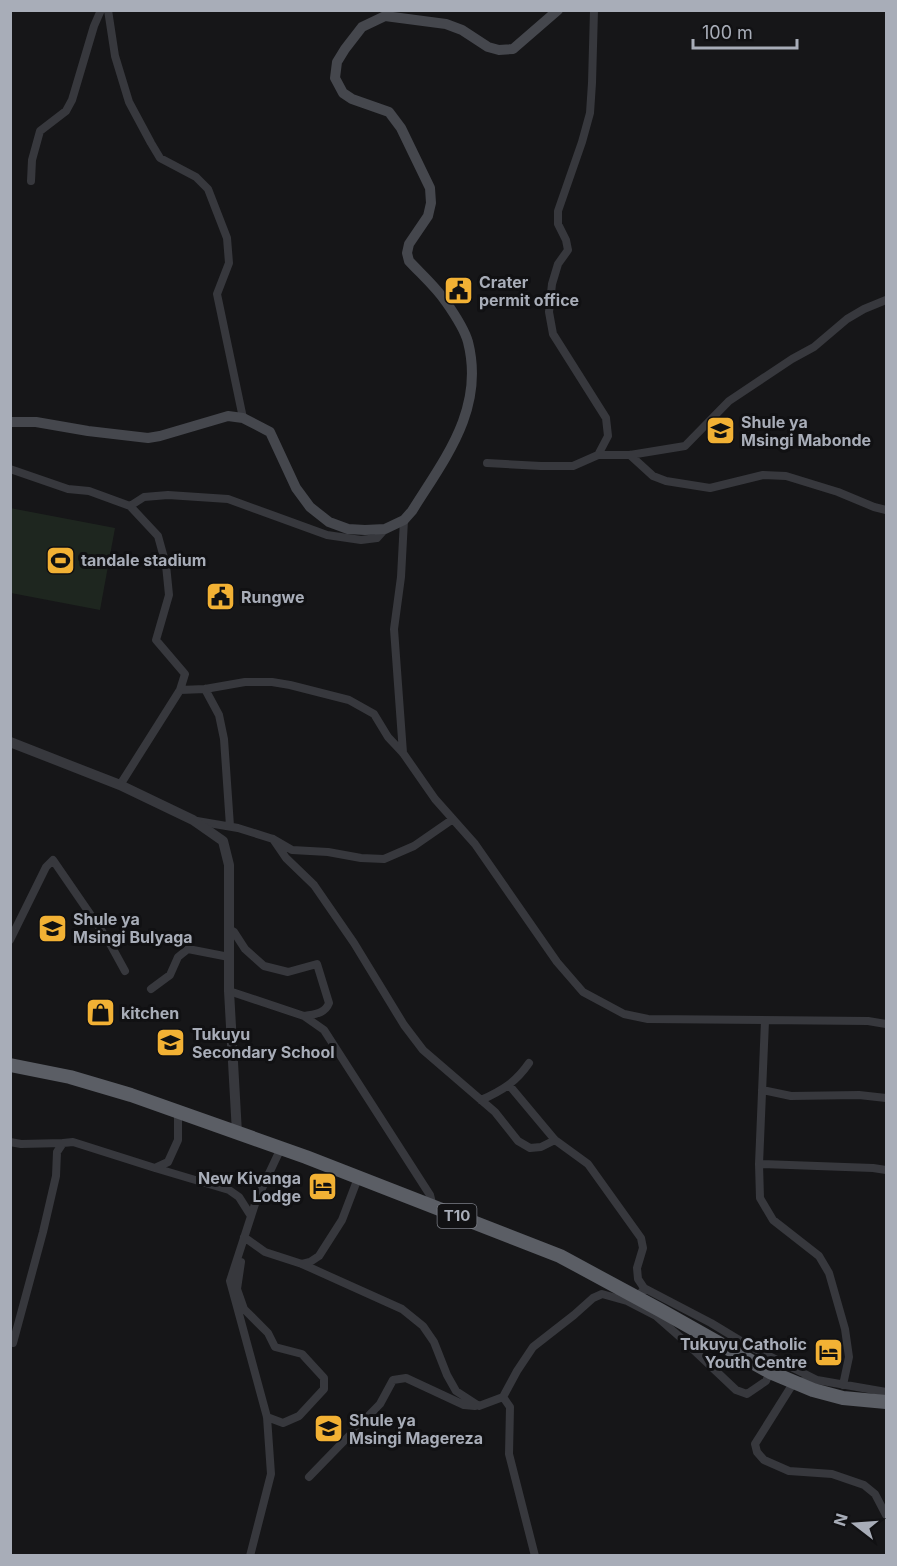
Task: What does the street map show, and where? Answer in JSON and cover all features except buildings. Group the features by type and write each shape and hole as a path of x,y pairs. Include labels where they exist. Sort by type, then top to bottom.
{"highway":[{"name":"T10","path":"10,1065 70,1077 130,1095 281,1148 560,1256 641,1293 658,1313 741,1349 770,1372 813,1390 843,1398 886,1402"}],"main road":[{"path":"10,422 36,422 148,438 228,416 243,418 270,432 296,488 310,507 328,522 348,529 365,530 385,529 404,520 412,511 456,439 470,396 472,370 467,340 445,300 409,261 407,253 409,244 428,216 431,203 430,188 401,128 389,112 352,99 343,93 335,78 337,62 362,27 385,16 446,24 462,30 488,47 499,50 513,49 558,10"}],"street":[{"path":"31,181 32,160 40,131 66,111 72,100 101,10"},
{"path":"108,10 115,56 129,102 160,158 196,177 208,189 227,238 229,263 217,294 243,418"},
{"path":"594,10 590,113 558,211 558,224 568,250 558,264 552,284 549,312 554,334 606,418 608,436 598,455"},
{"path":"487,462 573,466 598,455 630,455 685,446 729,401 792,358 814,347 847,319 886,300"},
{"path":"630,455 652,476 666,481 710,488 764,475 786,476 886,510"},
{"path":"10,469 68,489 89,491 130,506 158,536 166,565 169,595 156,640 185,674 180,690 120,785"},
{"path":"130,506 144,497 168,495 228,499 327,535 361,540 377,538 385,529"},
{"path":"403,753 394,629 401,577 404,520"},
{"path":"180,690 205,689 245,682 272,682 349,700 374,714 388,738 403,753 435,799 475,844 557,962 583,992 624,1014 648,1019 868,1021 886,1024"},
{"path":"205,689 219,715 224,739 230,826"},
{"path":"10,742 120,785 193,820 223,841 229,865 229,992 237,1133"},
{"path":"193,820 230,826 273,839 292,850 328,852 384,860 414,846 453,819"},
{"path":"273,839 286,858 314,885 354,943 404,1025 423,1050 495,1112 518,1141 530,1148 541,1147 555,1140"},
{"path":"10,940 46,867 53,860 108,940 125,971"},
{"path":"229,929 234,932 245,949 264,966 288,972 317,964 329,1003 321,1013 304,1016"},
{"path":"151,989 170,975 178,957 188,949 229,957"},
{"path":"229,992 304,1016 324,1030 430,1195 433,1208"},
{"path":"765,1021 759,1164 760,1198 773,1220 819,1256 829,1273 845,1329 849,1357 843,1385"},
{"path":"482,1100 509,1085 519,1077 529,1063"},
{"path":"509,1085 555,1140 588,1164 641,1238 643,1248 637,1268 641,1293 711,1323 741,1349 817,1380 886,1392"},
{"path":"762,1090 791,1096 860,1095 886,1098"},
{"path":"155,1168 168,1162 178,1140 178,1112"},
{"path":"10,1142 21,1144 72,1142 228,1190 238,1197 251,1215"},
{"path":"13,1343 54,1187 57,1152 63,1143"},
{"path":"250,1556 271,1474 267,1417 230,1281 251,1215 281,1148"},
{"path":"759,1164 886,1170"},
{"path":"302,1264 319,1256 331,1238 342,1220 358,1178"},
{"path":"244,1237 265,1252 302,1264 402,1309 423,1326 434,1342 456,1391 479,1406"},
{"path":"244,1237 245,1248 237,1289 244,1309 268,1333 275,1347 302,1354 324,1378 324,1389 299,1416 284,1422 267,1417"},
{"path":"309,1477 380,1404 393,1380 406,1378 464,1405 479,1406 503,1397 533,1347 593,1298 602,1294 658,1313 736,1390 747,1394 766,1381 770,1372"},
{"path":"817,1380 794,1382 755,1444 757,1452 764,1460 789,1471 832,1474 864,1485 875,1494 886,1515"},
{"path":"503,1397 510,1407 509,1454 535,1556"}],"shaded area":[{"name":"tandale stadium","path":"10,508 115,528 100,610 11,593"}],"place":[{"name":"Crater permit office","path":"458,291"},
{"name":"Shule ya Msingi Mabonde","path":"720,431"},
{"name":"tandale stadium","path":"60,560"},
{"name":"Rungwe","path":"220,597"},
{"name":"Shule ya Msingi Bulyaga","path":"52,928"},
{"name":"kitchen","path":"100,1013"},
{"name":"Tukuyu Secondary School","path":"171,1043"},
{"name":"New Kivanga Lodge","path":"322,1187"},
{"name":"Tukuyu Catholic Youth Centre","path":"828,1353"},
{"name":"Shule ya Msingi Magereza","path":"328,1429"}]}
